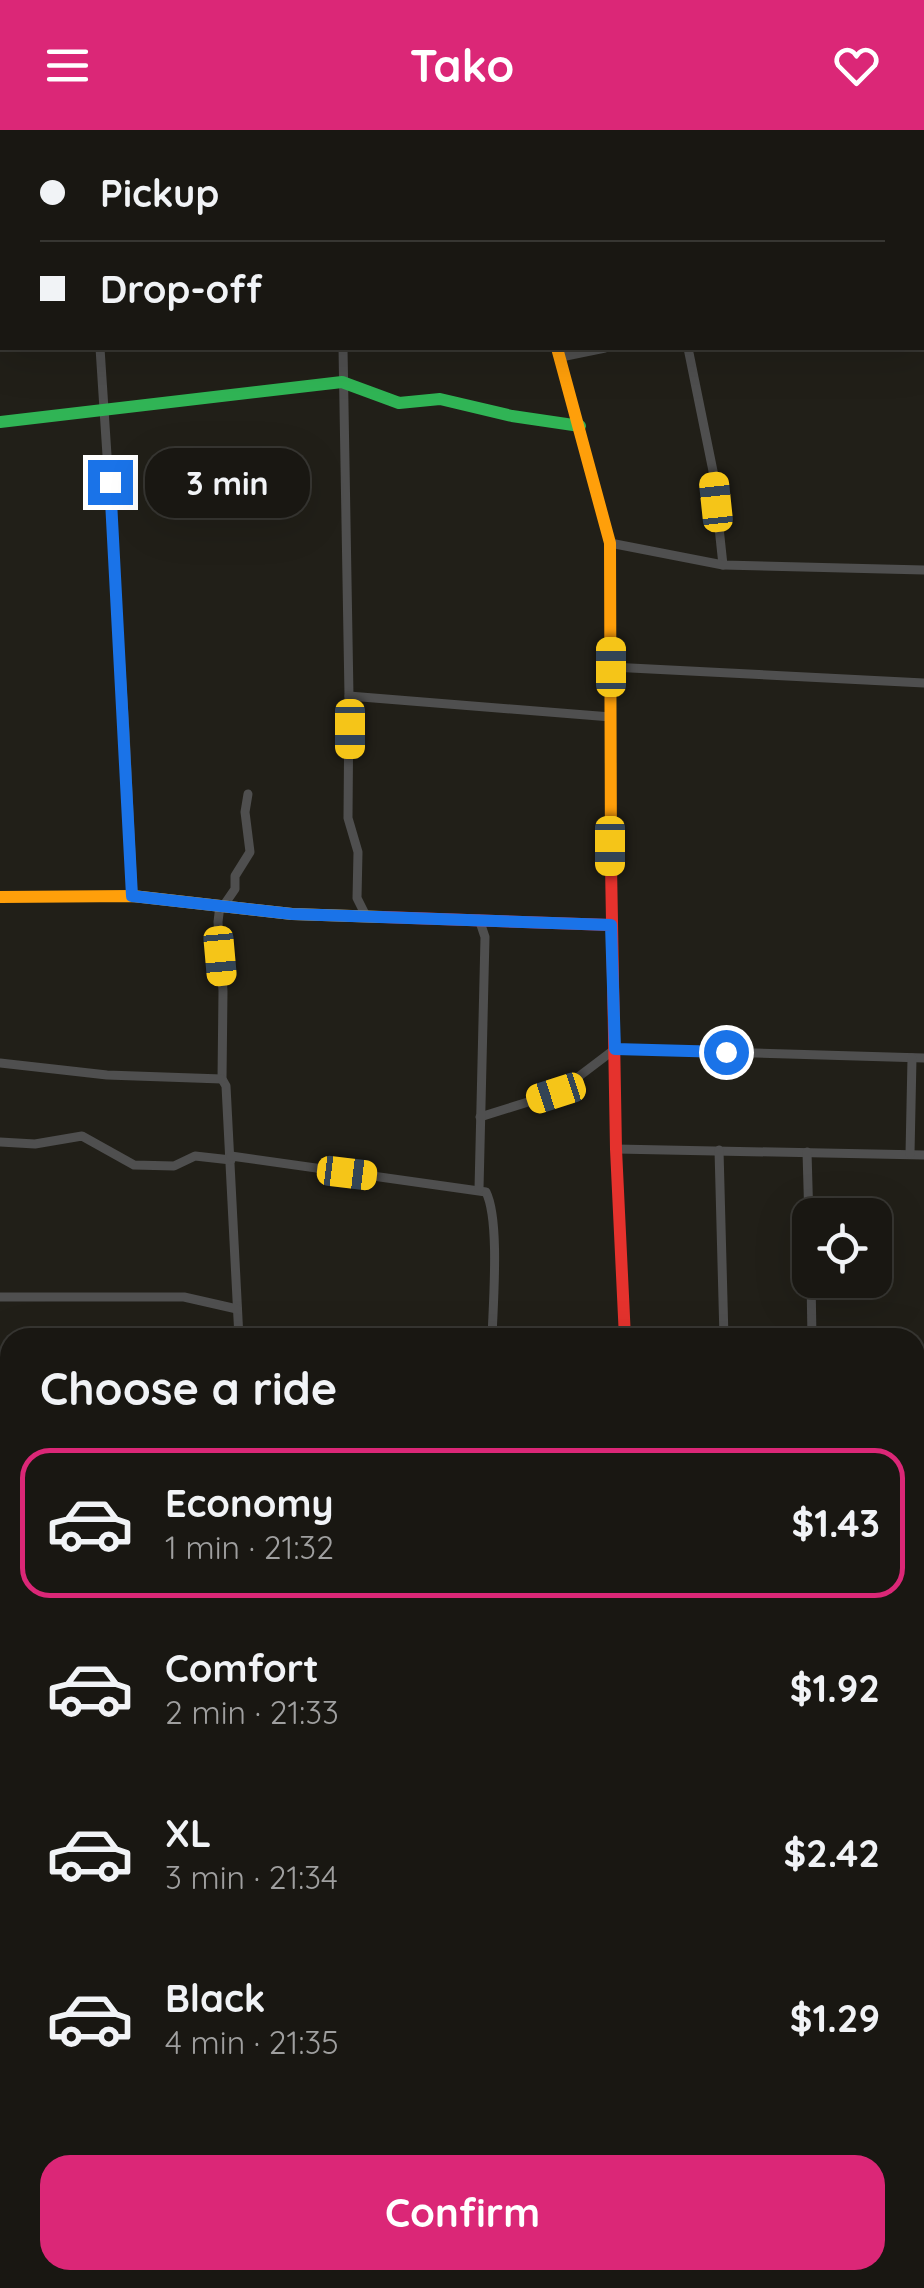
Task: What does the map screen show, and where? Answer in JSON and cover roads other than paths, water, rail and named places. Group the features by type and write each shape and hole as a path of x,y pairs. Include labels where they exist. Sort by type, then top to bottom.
{"street":[{"path":"100,350 132,896"},
{"path":"343,350 348,818 358,852 357,898 365,914"},
{"path":"688,350 713,471 723,565"},
{"path":"559,352 610,543 611,925 625,1328"},
{"path":"0,422 342,382 400,404 440,399 512,416 580,426"},
{"path":"610,543 723,565 924,570"},
{"path":"611,667 924,683"},
{"path":"349,696 611,717"},
{"path":"238,1328 231,1158 226,1086 222,1079 222,905 235,889 235,876 250,852 248,794"},
{"path":"0,897 132,896 292,914 611,925"},
{"path":"478,1189 486,937 479,920"},
{"path":"480,1118 556,1093 615,1049 924,1058"},
{"path":"910,1154 912,1058"},
{"path":"0,1063 108,1075 222,1079"},
{"path":"0,1142 35,1144 82,1136 134,1165 174,1166 194,1156 231,1158 486,1192 491,1202 492,1328"},
{"path":"616,1149 924,1155"},
{"path":"720,1150 724,1328"},
{"path":"807,1152 808,1198"},
{"path":"0,1297 184,1297 237,1308"},
{"path":"811,1298 812,1328"}]}
